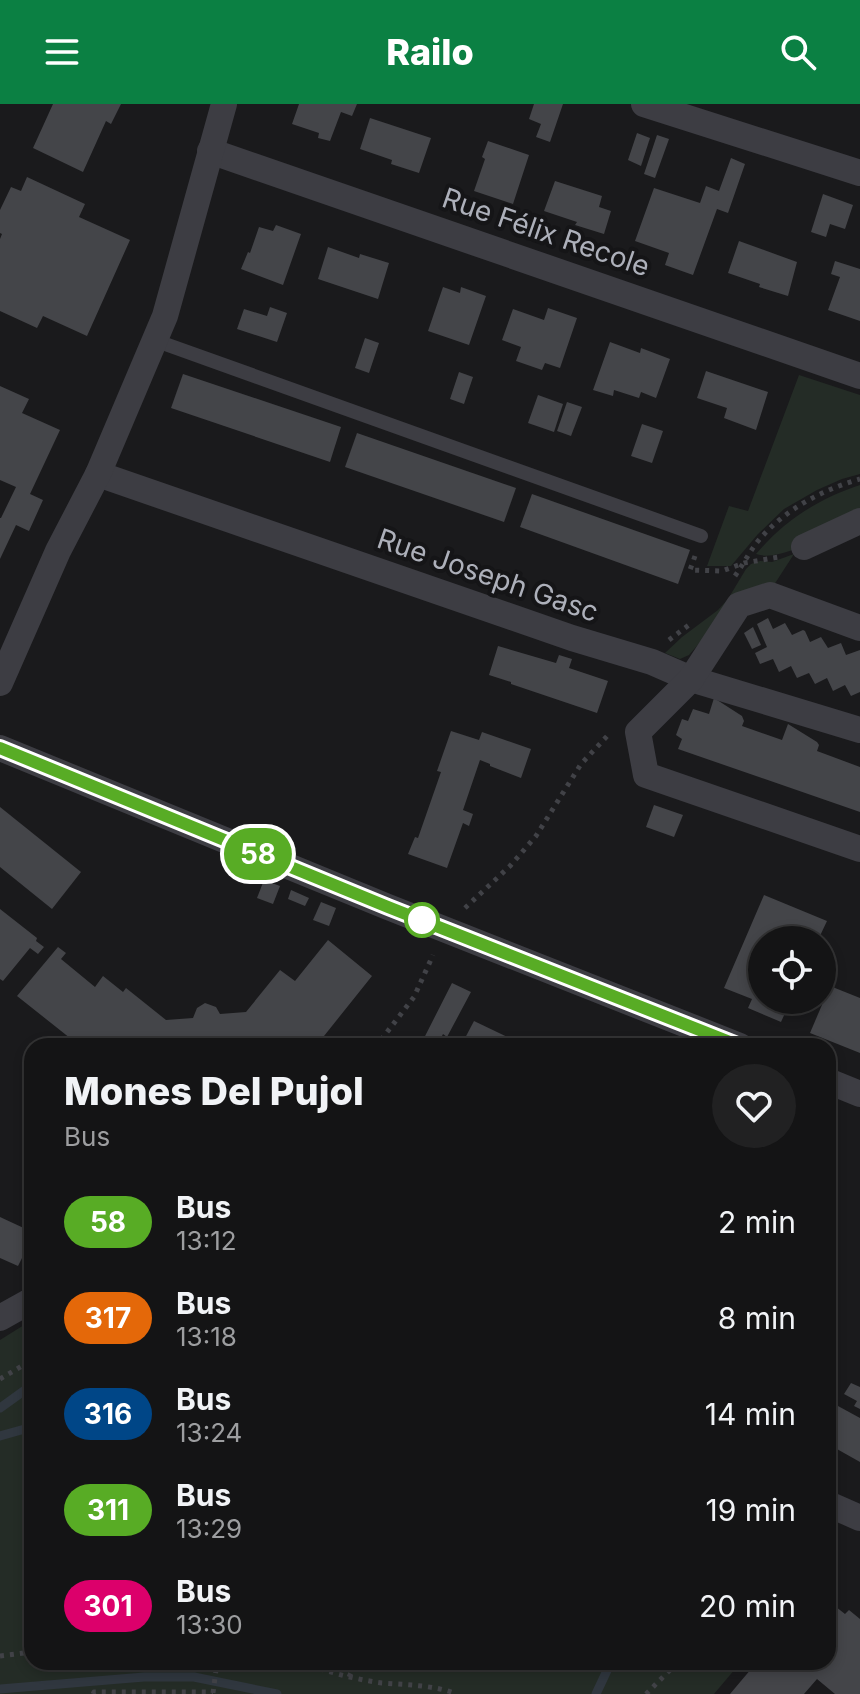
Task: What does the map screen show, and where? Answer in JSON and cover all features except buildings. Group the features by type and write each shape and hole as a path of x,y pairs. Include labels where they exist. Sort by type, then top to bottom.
{"street":[{"path":"0,683 58,551 98,474 165,316 224,104"},
{"path":"644,104 695,112 860,173"},
{"name":"Rue Félix Recole","path":"210,151 860,376"},
{"name":"Rue Joseph Gasc","path":"98,474 543,628 652,662 691,679 860,730"},
{"path":"804,547 860,521"},
{"path":"860,628 770,595 739,605 691,679 638,732 646,775 860,849"},
{"path":"0,748 720,1038"},
{"path":"836,1084 860,1094"},
{"path":"0,1318 24,1304"},
{"path":"836,1508 860,1518"}],"lane":[{"path":"154,340 701,536"}],"path":[{"path":"701,536 690,570 722,571 804,547"},
{"path":"383,1038 414,997 444,929"},
{"path":"0,1379 24,1365"},
{"path":"0,1656 24,1653"},
{"path":"93,1694 213,1693 216,1670"},
{"path":"322,1670 378,1682 440,1688 457,1694"},
{"path":"349,1677 352,1670"},
{"path":"646,1694 670,1670"}],"shaded area":[{"path":"799,375 860,395 860,474 817,490 784,509 731,566 707,566 729,506 748,511"},
{"path":"860,485 860,513 795,549 767,556 756,554 803,512"},
{"path":"794,554 772,588 715,625 689,655 680,659 665,653 718,610 751,564 772,562"},
{"path":"24,1325 24,1670 734,1670 714,1694 0,1694 0,1340"}],"waterway":[{"path":"0,1408 24,1391"},
{"path":"0,1436 24,1429"},
{"path":"596,1694 607,1670"},
{"path":"0,1689 144,1677 194,1677 277,1694"}],"bus line":[{"name":"58","path":"0,748 388,907 720,1038"}]}
